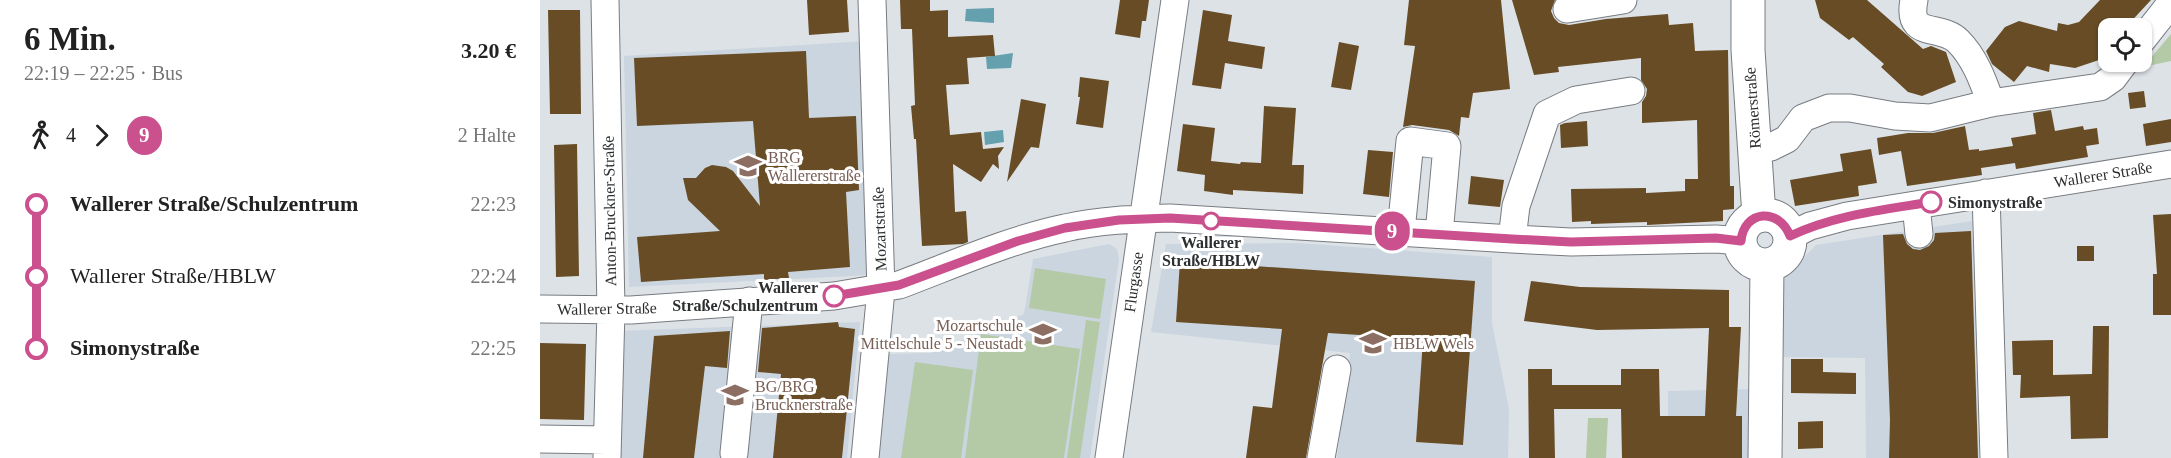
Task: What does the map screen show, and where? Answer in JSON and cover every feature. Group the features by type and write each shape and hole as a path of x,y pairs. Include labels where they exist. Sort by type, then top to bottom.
{"main road":[{"name":"Römerstraße","path":"1748,0 1748,50 1755,150 1750,229"},
{"path":"1770,216 1780,220 1790,236 1789,248 1784,257 1776,263 1767,265 1756,263 1748,258 1743,250 1750,229 1770,216"},
{"path":"1765,458 1767,265"}],"street":[{"name":"Anton-Bruckner-Straße","path":"605,0 611,310 607,449"},
{"name":"Mozartstraße","path":"865,458 882,290 872,0"},
{"name":"Flurgasse","path":"1109,458 1175,0"},
{"path":"1567,9 1623,0"},
{"path":"1914,0 1912,12 1914,20 1922,27 1951,36 1958,41 1979,69 1991,103"},
{"path":"2152,27 2171,3"},
{"path":"1755,150 1771,147 1787,139 1803,118 1829,108 1850,108 1895,116 1930,117 1991,103 2100,87 2118,72"},
{"path":"1512,239 1516,206 1547,114 1576,100 1631,91"},
{"path":"1401,231 1410,141 1448,146 1440,234"},
{"name":"Wallerer Straße","path":"1790,236 1810,226 1847,216 2171,165"},
{"path":"1986,193 1994,458"},
{"path":"1916,205 1918,234"},
{"name":"Wallerer Straße","path":"540,309 631,310 834,296 882,290 1035,236 1065,228 1119,220 1170,218 1582,242 1716,238 1750,229"},
{"path":"734,453 749,301"},
{"path":"1321,458 1336,369"},
{"path":"540,439 607,449"}],"shaded area":[{"name":"BRG Wallererstraße","path":"865,41 872,275 629,287 624,56"},
{"path":"1972,221 1979,458 1866,458 1865,358 1784,357 1781,281 1816,245"},
{"name":"HBLW Wels","path":"1297,243 1492,257 1492,323 1509,409 1508,458 1337,458 1350,353 1151,332 1166,244"},
{"name":"Mozartschule Mittelschule 5 - Neustadt","path":"1109,244 1117,249 1119,259 1090,458 873,458 885,354 931,353 1024,314 1033,259"},
{"name":"BG/BRG Brucknerstraße","path":"860,322 847,458 616,458 618,331"},
{"path":"1754,389 1755,458 1668,458 1668,391"}],"green space":[{"path":"2171,34 2171,61 2152,65 2152,56"},
{"path":"1035,268 1106,279 1100,319 1029,308"},
{"path":"1086,320 1100,322 1080,458 1067,458"},
{"path":"981,334 1080,349 1064,458 965,458"},
{"path":"915,362 973,370 961,458 901,458"},
{"path":"1588,418 1608,418 1606,458 1586,458"}],"water":[{"path":"994,8 994,23 965,21 966,9"},
{"path":"1013,53 1011,68 987,69 986,57"},
{"path":"1003,130 1004,142 985,145 984,132"}],"building":[{"path":"807,0 847,0 849,32 809,35"},
{"path":"900,0 930,0 930,11 948,10 948,37 993,35 995,56 967,58 969,84 946,85 950,135 981,132 983,149 1004,147 998,156 999,169 993,164 981,182 953,164 955,212 966,211 968,242 963,244 922,246 916,139 914,139 911,106 915,105 912,29 901,29"},
{"path":"1120,0 1149,0 1146,21 1142,21 1140,38 1115,34"},
{"path":"1409,0 1501,0 1510,89 1473,93 1469,118 1461,117 1459,136 1449,130 1412,125 1403,127 1415,46 1404,45"},
{"path":"1512,0 1555,0 1551,11 1554,18 1559,23 1569,25 1606,19 1668,14 1669,25 1693,23 1695,51 1728,50 1730,186 1734,186 1734,209 1723,210 1723,221 1647,225 1647,222 1591,224 1591,221 1572,222 1571,189 1646,188 1646,193 1685,191 1685,179 1698,179 1697,120 1642,123 1642,102 1647,89 1641,80 1641,58 1558,67 1559,72 1534,75"},
{"path":"1815,0 1867,0 1923,49 1931,46 1946,52 1956,82 1922,96 1908,92 1881,67 1884,64 1853,37 1849,40 1820,18"},
{"path":"2100,0 2151,0 2134,18 2098,18 2098,60 2075,68 2050,64 2049,72 2027,66 2014,82 1992,64 1986,51 2005,27 2019,21 2057,31 2058,23 2068,25 2079,22"},
{"path":"548,10 580,10 581,114 550,114"},
{"path":"1203,10 1232,15 1228,41 1265,47 1262,69 1225,63 1221,89 1192,85"},
{"path":"1339,42 1359,46 1351,90 1331,87"},
{"name":"BRG Wallererstraße","path":"806,51 809,118 856,116 859,190 846,192 850,267 788,272 789,278 764,280 764,274 641,282 637,237 720,231 688,200 683,178 696,178 705,168 712,165 726,167 733,171 760,206 753,121 637,126 634,58"},
{"path":"1080,77 1109,81 1103,128 1076,124"},
{"path":"2144,91 2146,107 2130,109 2128,93"},
{"path":"1021,99 1046,104 1039,148 1031,147 1007,182"},
{"path":"1264,106 1296,108 1292,165 1304,165 1303,194 1233,190 1233,195 1204,191 1205,175 1177,171 1183,124 1215,128 1211,161 1240,164 1241,162 1261,163"},
{"path":"2051,110 2055,131 2083,126 2084,130 2097,128 2099,144 2086,146 2088,157 2016,169 2015,163 1981,168 1982,175 1907,186 1901,151 1879,155 1877,138 1908,133 1933,133 1965,126 1969,150 1979,149 1979,151 2013,146 2011,138 2036,134 2033,113"},
{"path":"2171,119 2171,142 2146,146 2143,124"},
{"path":"1587,121 1588,146 1561,148 1560,125"},
{"path":"577,144 579,276 556,277 554,145"},
{"path":"1871,149 1877,183 1858,186 1859,196 1795,206 1790,180 1843,171 1840,154"},
{"path":"1368,150 1393,152 1389,197 1363,194"},
{"path":"1471,176 1504,180 1500,207 1468,204"},
{"path":"2171,214 2171,315 2153,315 2153,274 2157,274 2153,215"},
{"path":"1971,231 1978,458 1889,458 1890,420 1883,235 1903,234 1907,244 1913,249 1920,250 1929,246 1934,240 1935,233"},
{"path":"2077,246 2094,246 2094,261 2077,261"},
{"path":"1180,261 1475,281 1463,445 1416,442 1423,339 1328,333 1306,458 1246,458 1253,406 1272,408 1282,329 1176,322"},
{"path":"1531,281 1580,287 1729,290 1729,327 1741,327 1736,416 1742,416 1742,458 1622,458 1621,409 1554,409 1555,458 1529,458 1528,369 1552,369 1552,385 1621,385 1621,369 1659,369 1660,416 1705,416 1709,328 1597,330 1524,321"},
{"path":"838,322 839,327 855,329 842,458 773,458 781,374 758,372 762,328"},
{"path":"2093,326 2109,326 2108,438 2071,439 2070,396 2020,398 2021,375 2013,375 2012,341 2053,340 2053,375 2092,374"},
{"path":"730,331 727,368 705,366 694,458 643,458 654,336"},
{"path":"540,343 586,344 584,420 540,419"},
{"path":"1791,359 1823,359 1823,372 1856,373 1856,394 1791,393"},
{"path":"1823,421 1823,448 1798,449 1798,422"}],"bus line":[{"name":"9","path":"834,296 882,290 1018,241 1065,228 1119,220 1170,218 1571,242 1716,238 1741,241 1745,226 1759,216 1770,216 1780,220 1790,236 1810,226 1847,216 1931,202"}],"place":[{"name":"BRG Wallererstraße","path":"748,166"},
{"name":"Simonystraße","path":"1931,202"},
{"name":"Wallerer Straße/HBLW","path":"1211,221"},
{"name":"Wallerer Straße/Schulzentrum","path":"834,296"},
{"name":"Mozartschule Mittelschule 5 - Neustadt","path":"1043,334"},
{"name":"HBLW Wels","path":"1373,343"},
{"name":"BG/BRG Brucknerstraße","path":"735,395"}]}
